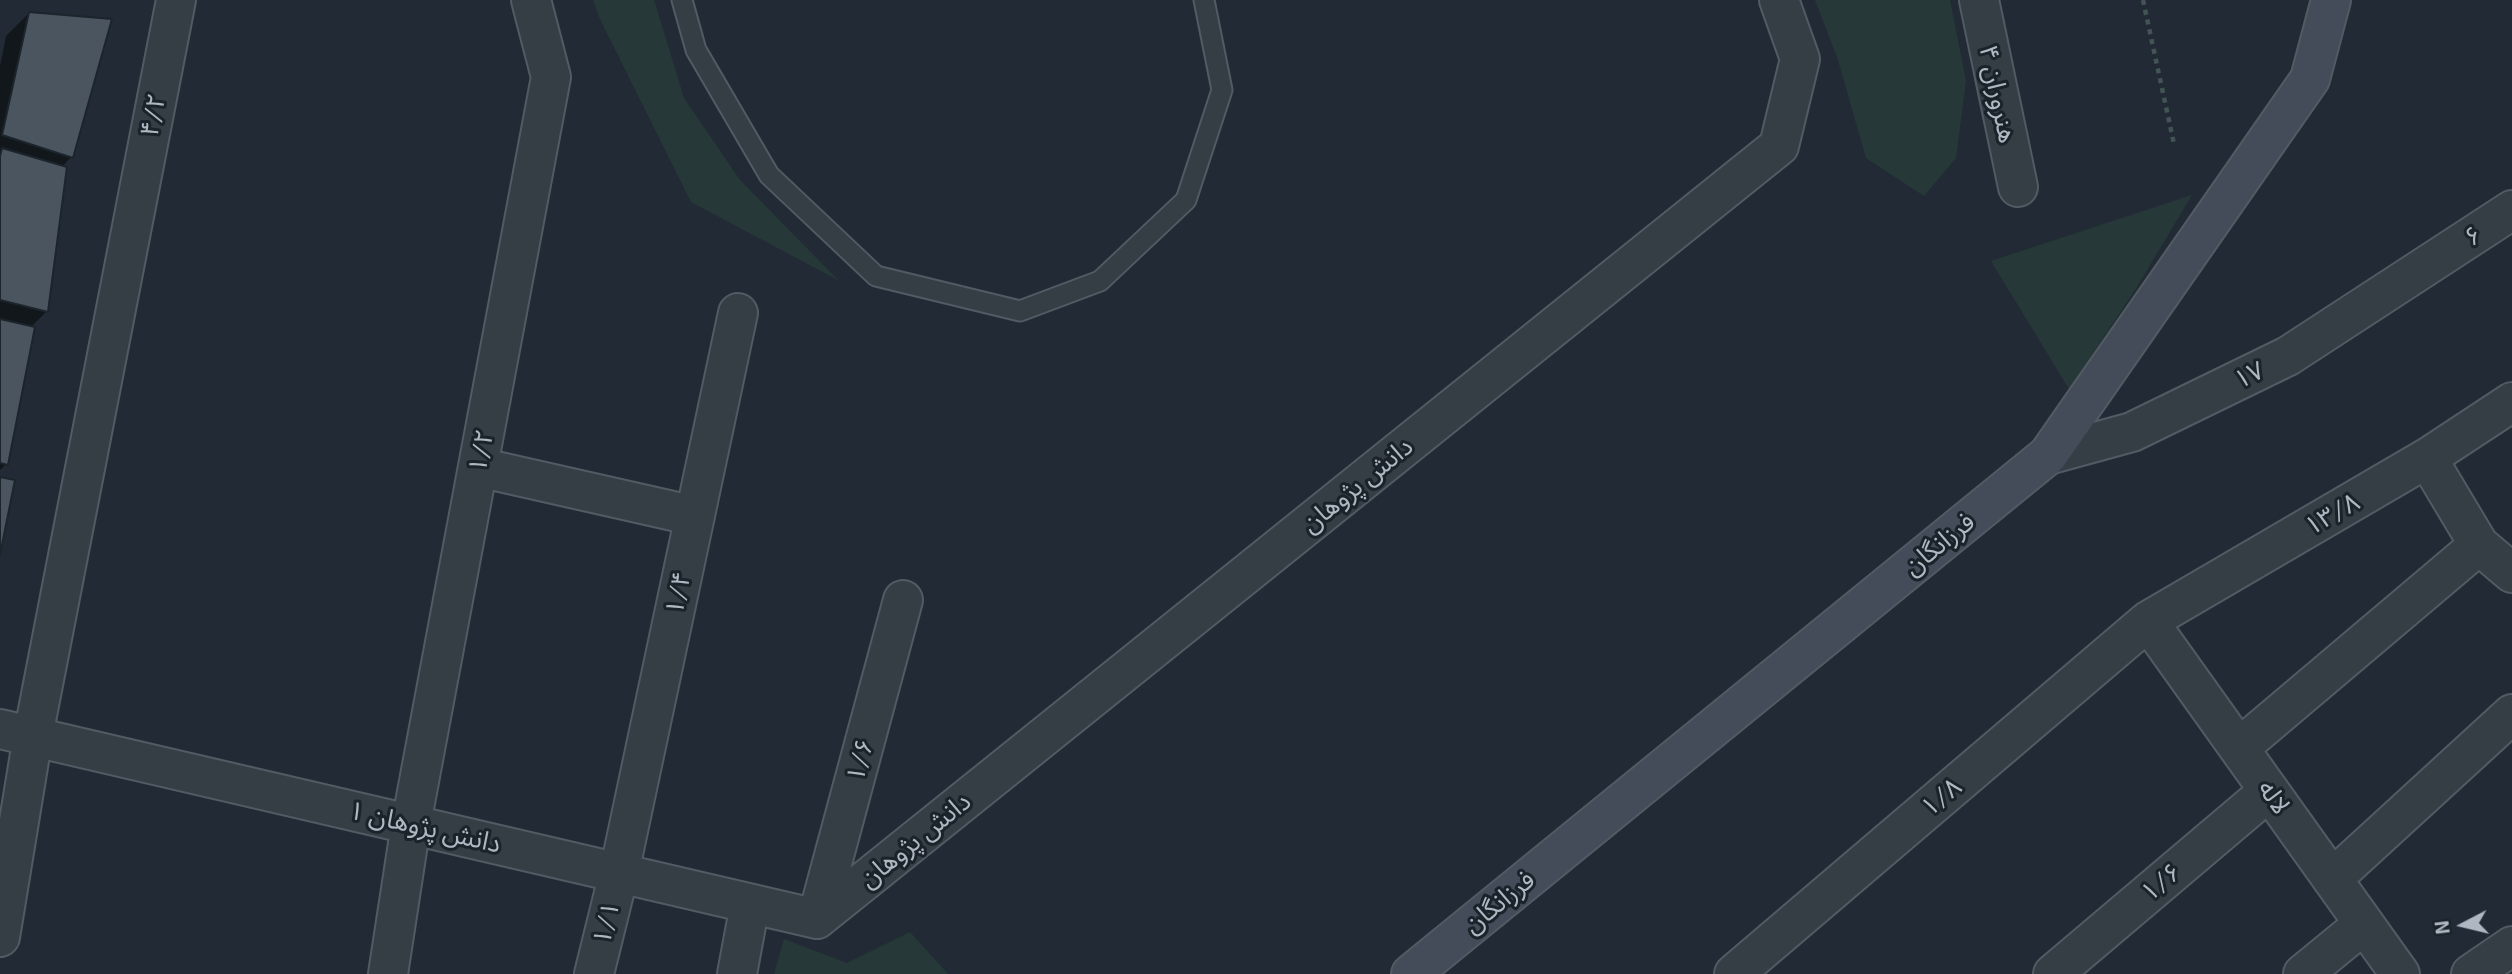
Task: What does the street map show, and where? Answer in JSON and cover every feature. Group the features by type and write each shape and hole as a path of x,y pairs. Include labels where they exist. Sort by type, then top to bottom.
{"street":[{"name":"۴/۲","path":"0,937 16,732 131,230 176,0"},
{"name":"۱/۲","path":"388,974 411,824 551,77 531,0"},
{"name":"دانش پژوهان","path":"817,919 1779,146 1800,59 1779,0"},
{"name":"هنروران ۴","path":"1979,0 2018,187"},
{"name":"فرزانگان","path":"1411,974 2048,455 2310,79 2331,0"},
{"name":"۶","path":"2434,262 2512,210"},
{"name":"۱۷","path":"2048,455 2132,432 2288,356 2434,262"},
{"name":"۱/۴","path":"619,873 738,313"},
{"name":"۱۳/۸","path":"2148,621 2427,458 2512,402"},
{"path":"2427,458 2479,545 2512,573"},
{"path":"478,467 695,516"},
{"path":"2239,748 2479,545"},
{"name":"۱/۶","path":"817,919 902,600"},
{"name":"لاله","path":"2148,621 2400,974"},
{"name":"۱/۸","path":"1734,974 2148,621"},
{"path":"2332,878 2512,714"},
{"name":"دانش پژوهان ۱","path":"16,732 817,919"},
{"name":"۱/۶","path":"2053,974 2269,790"},
{"name":"۱/۱","path":"594,974 619,873"},
{"path":"737,974 751,904"},
{"path":"2303,974 2364,924"},
{"path":"2471,974 2512,946"}],"lane":[{"path":"682,0 696,50 769,175 876,276 1020,311 1100,281 1186,200 1222,90 1204,0"}],"path":[{"path":"2143,0 2174,144"}],"green space":[{"path":"593,0 654,0 684,98 740,180 838,280 691,202"},
{"path":"1815,0 1950,0 1966,81 1956,158 1924,196 1866,158 1838,60"},
{"path":"2192,195 2135,290 2069,389 1991,261"},
{"path":"910,932 948,974 774,974 784,939 847,963"}],"building":[{"path":"29,12 112,19 73,158 2,135"},
{"path":"2,148 67,167 48,312 0,300"},
{"path":"0,319 35,327 8,465 0,463"},
{"path":"0,477 15,480 0,555"}]}
